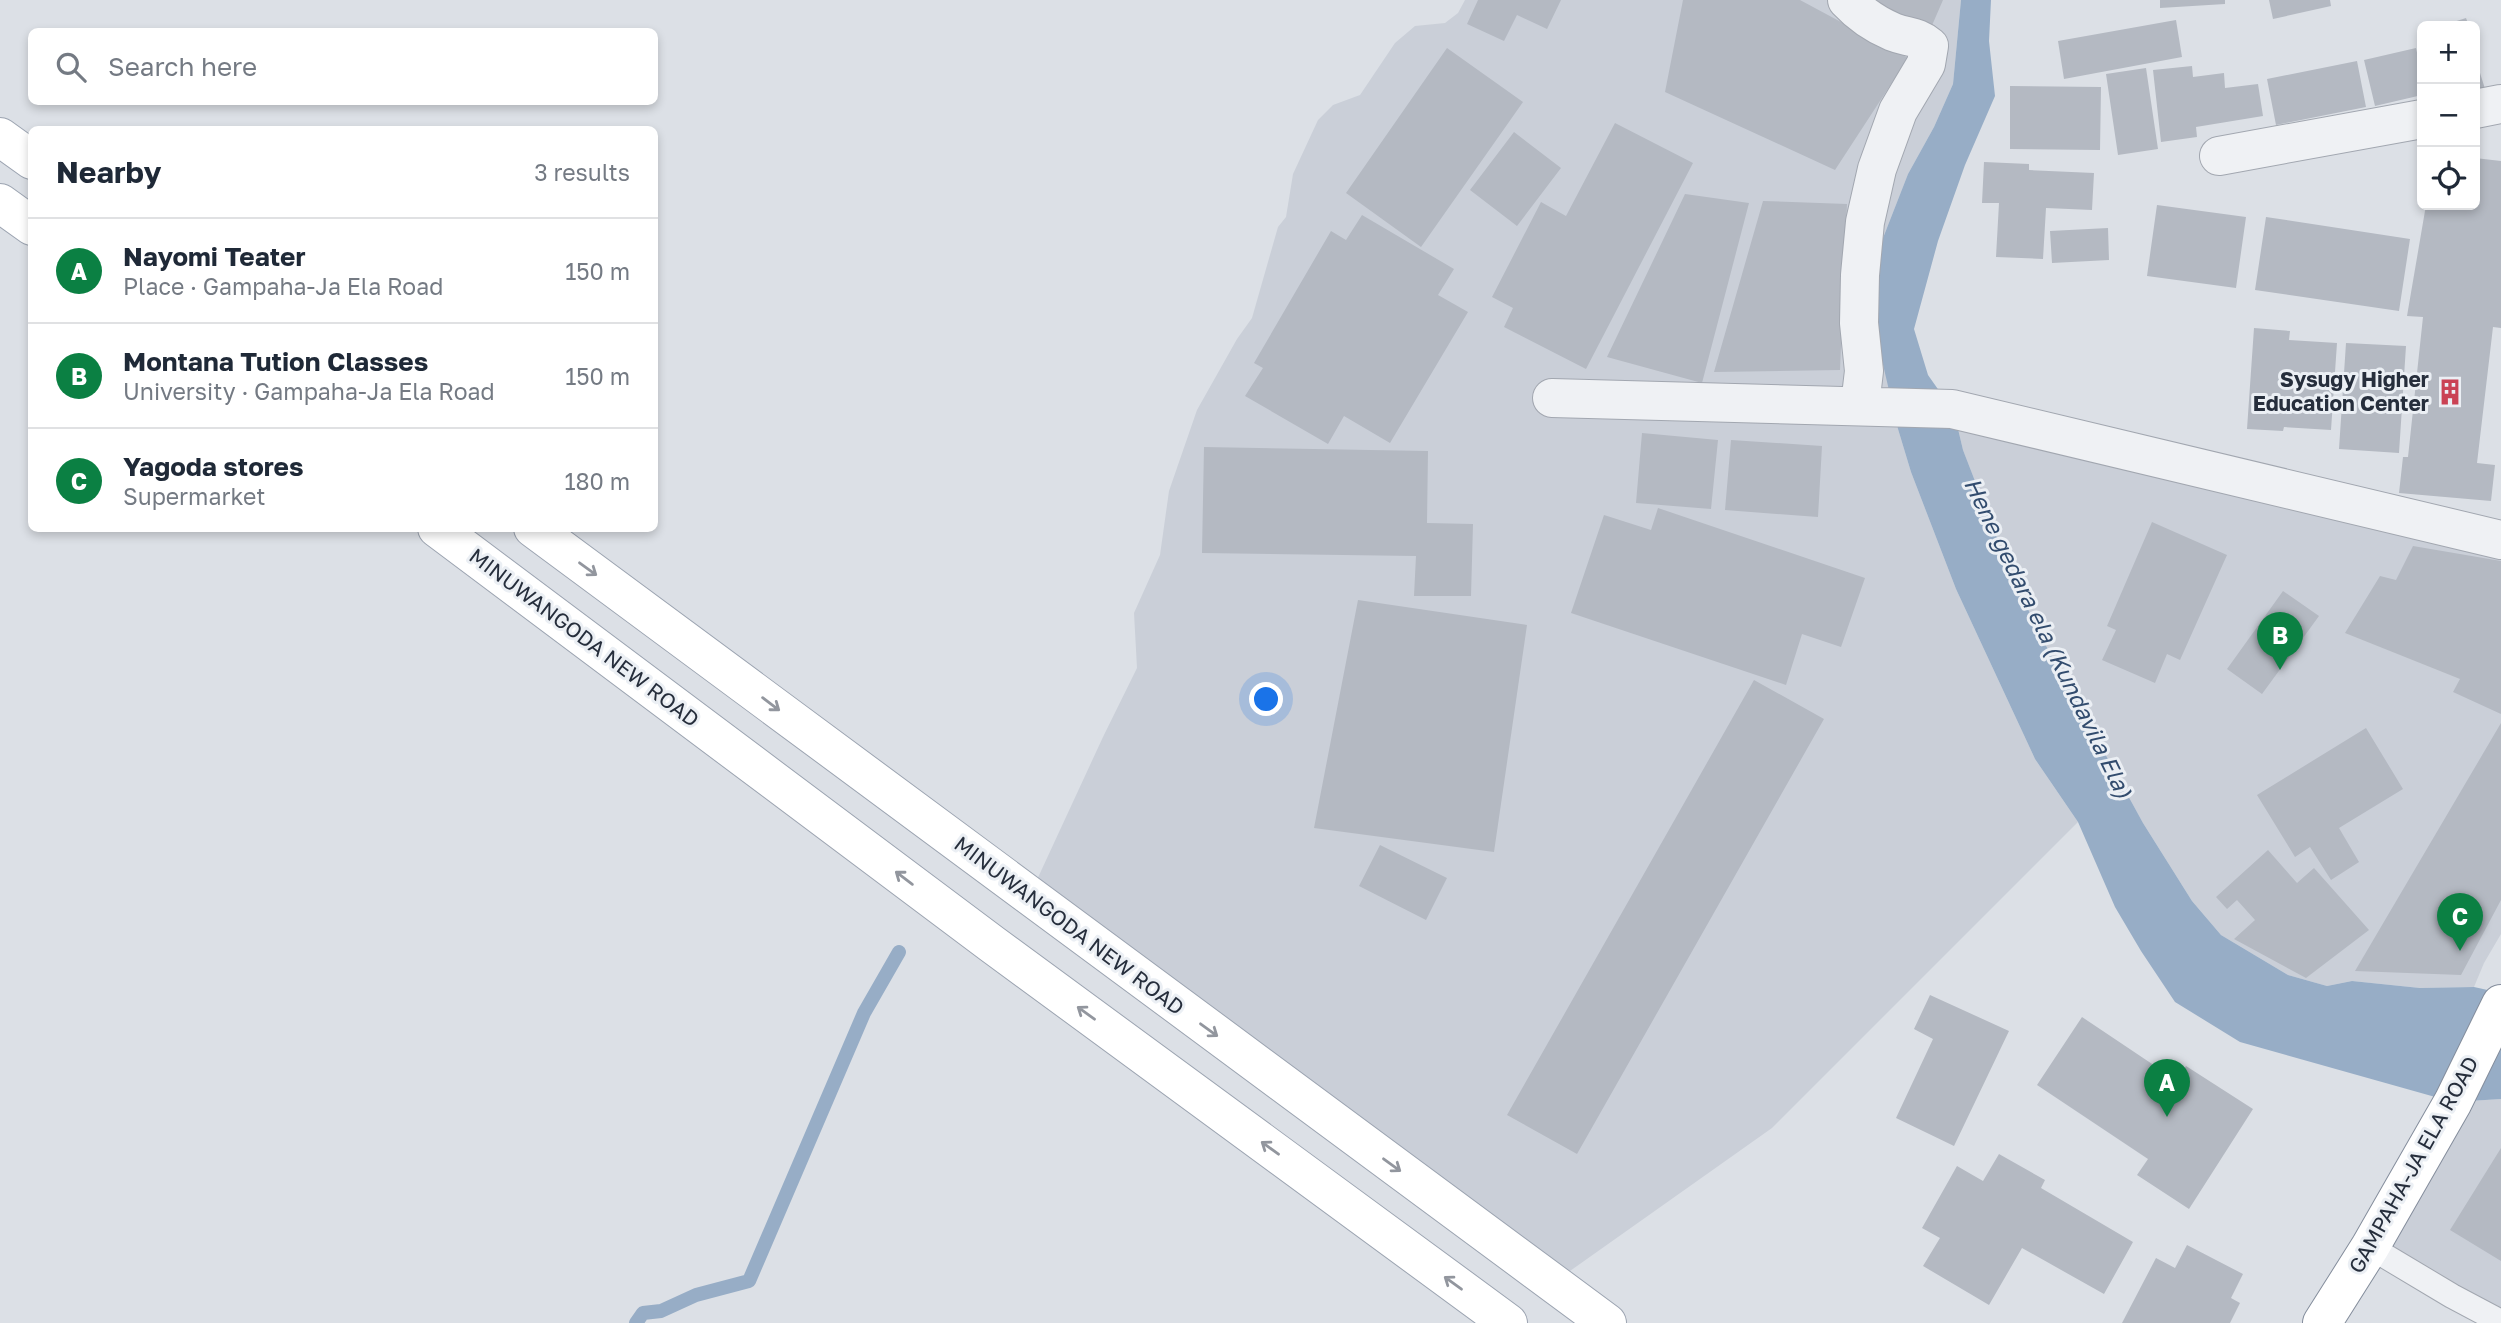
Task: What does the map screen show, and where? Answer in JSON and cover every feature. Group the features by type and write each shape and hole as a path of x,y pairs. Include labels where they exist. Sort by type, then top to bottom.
{"main road":[{"path":"0,137 28,157"},
{"path":"0,203 28,223"},
{"name":"MINUWANGODA NEW ROAD","path":"442,532 992,944 1508,1323"},
{"name":"MINUWANGODA NEW ROAD","path":"538,532 1607,1323"},
{"name":"GAMPAHA-JA ELA ROAD","path":"2322,1323 2370,1247 2453,1102 2501,1004"}],"street":[{"path":"1847,0 1864,19 1896,33 1920,38 1929,46 1926,64 1898,111 1877,169 1865,222 1858,323 1864,371 1874,406"},
{"path":"2480,108 2501,104"},
{"path":"2219,156 2417,120"},
{"path":"1552,398 1952,409 2501,540"}],"lane":[{"path":"2370,1247 2501,1322"}],"shaded area":[{"path":"1465,0 1961,0 1953,84 1934,127 1908,174 1883,238 1890,390 1911,472 1956,589 2035,759 2078,822 1772,1128 1553,1283 1029,897 1137,668 1134,613 1160,555 1169,491 1197,410 1252,318 1278,227 1286,217 1293,174 1318,120 1333,105 1360,95 1395,43 1415,26 1445,23 1458,13"},
{"path":"1954,412 2501,540 2501,934 2474,987 2420,988 2352,981 2327,986 2288,975 2221,935 2192,901 2143,823 2038,631 2004,556 1963,450"},
{"path":"2501,1099 2501,1322 2370,1247 2453,1102"}],"water":[{"path":"1961,0 1991,0 1989,41 1995,96 1965,165 1938,241 1914,329 1928,375 1954,412 1963,450 2004,556 2038,631 2143,823 2192,901 2221,935 2288,975 2327,986 2352,981 2420,988 2474,987 2501,993 2501,1099 2453,1102 2240,1042 2175,1002 2115,907 2078,822 2035,759 1956,589 1911,472 1878,343 1874,290 1883,238 1908,174 1934,127 1953,84"}],"building":[{"path":"1478,0 1561,0 1547,29 1517,15 1504,41 1467,24"},
{"path":"1683,0 1800,0 1908,58 1835,170 1665,92"},
{"path":"1862,0 1943,0 1930,30"},
{"path":"2160,0 2225,0 2225,4 2160,8"},
{"path":"2269,0 2330,0 2331,6 2273,19"},
{"path":"2176,20 2182,57 2064,79 2058,41"},
{"path":"1447,48 1523,102 1421,247 1346,193"},
{"path":"2416,48 2417,96 2375,106 2364,60"},
{"path":"2357,61 2366,107 2276,125 2267,79"},
{"path":"2192,66 2193,77 2224,73 2225,88 2258,84 2263,116 2196,127 2197,137 2161,142 2153,70"},
{"path":"2146,68 2158,149 2118,155 2106,74"},
{"path":"2480,73 2486,92 2480,94"},
{"path":"2010,86 2101,87 2100,150 2010,149"},
{"path":"1615,123 1693,163 1586,369 1504,327 1513,308 1492,297 1541,202 1566,216"},
{"path":"1514,132 1561,168 1517,226 1470,190"},
{"name":"Sysugy Higher Education Center","path":"2480,159 2501,161 2501,328 2493,327 2477,463 2495,465 2491,501 2399,493 2403,457 2408,457 2423,317 2407,316 2425,210 2480,210"},
{"path":"1984,162 2029,164 2029,170 2094,173 2092,210 2046,208 2043,259 1996,257 1999,203 1982,203"},
{"path":"1685,194 1749,203 1702,383 1607,357"},
{"path":"1763,201 1847,204 1840,370 1714,372"},
{"path":"2157,205 2246,217 2236,288 2147,276"},
{"path":"1362,215 1454,269 1438,295 1468,312 1390,443 1344,416 1328,444 1245,396 1263,368 1254,363 1331,231 1346,240"},
{"path":"2266,217 2410,239 2399,311 2255,290"},
{"path":"2108,228 2109,260 2052,263 2050,231"},
{"path":"2254,328 2290,331 2289,340 2337,343 2331,430 2284,427 2283,431 2247,429"},
{"path":"2346,343 2406,346 2399,453 2339,449"},
{"path":"1642,433 1718,440 1711,509 1636,503"},
{"path":"1731,440 1822,446 1818,517 1725,510"},
{"path":"1204,447 1428,451 1427,523 1473,524 1471,596 1414,596 1416,556 1202,553"},
{"path":"1658,508 1865,578 1841,647 1802,634 1786,685 1571,613 1604,515 1651,530"},
{"path":"2152,522 2227,555 2180,660 2167,654 2155,683 2102,660 2116,630 2107,626"},
{"path":"2413,546 2501,561 2501,714 2453,692 2460,679 2345,633 2380,576 2396,580"},
{"path":"2283,591 2319,616 2262,694 2227,669"},
{"path":"1358,600 1527,625 1494,852 1314,828"},
{"path":"1754,680 1824,719 1577,1154 1507,1115"},
{"path":"2501,723 2501,900 2461,975 2355,971"},
{"path":"2366,728 2403,789 2339,828 2359,862 2331,880 2310,847 2295,857 2257,795"},
{"path":"1380,845 1447,878 1426,920 1359,886"},
{"path":"2268,850 2297,883 2314,868 2369,930 2306,978 2234,939 2255,920 2237,900 2227,909 2216,897"},
{"path":"1930,995 2009,1031 1954,1146 1896,1118 1933,1039 1914,1029"},
{"path":"2082,1017 2176,1080 2186,1066 2253,1109 2189,1209 2137,1175 2148,1159 2037,1085"},
{"path":"2501,1148 2501,1261 2450,1230"},
{"path":"1999,1154 2045,1180 2041,1188 2133,1242 2104,1294 2022,1248 1989,1305 1923,1266 1940,1238 1922,1228 1957,1166 1983,1181"},
{"path":"2187,1245 2243,1274 2231,1298 2240,1303 2230,1323 2122,1323 2156,1258 2175,1268"}],"waterway":[{"path":"636,1323 643,1313 661,1311 696,1295 749,1281 864,1013 899,952"}],"place":[{"name":"Sysugy Higher Education Center","path":"2450,392"},
{"name":"Montana Tution Classes","path":"2280,670"},
{"name":"Yagoda stores","path":"2460,951"},
{"name":"Nayomi Teater","path":"2167,1117"}],"water label":[{"name":"Hene gedara ela (Kundavila Ela)","path":"2048,638"}]}
